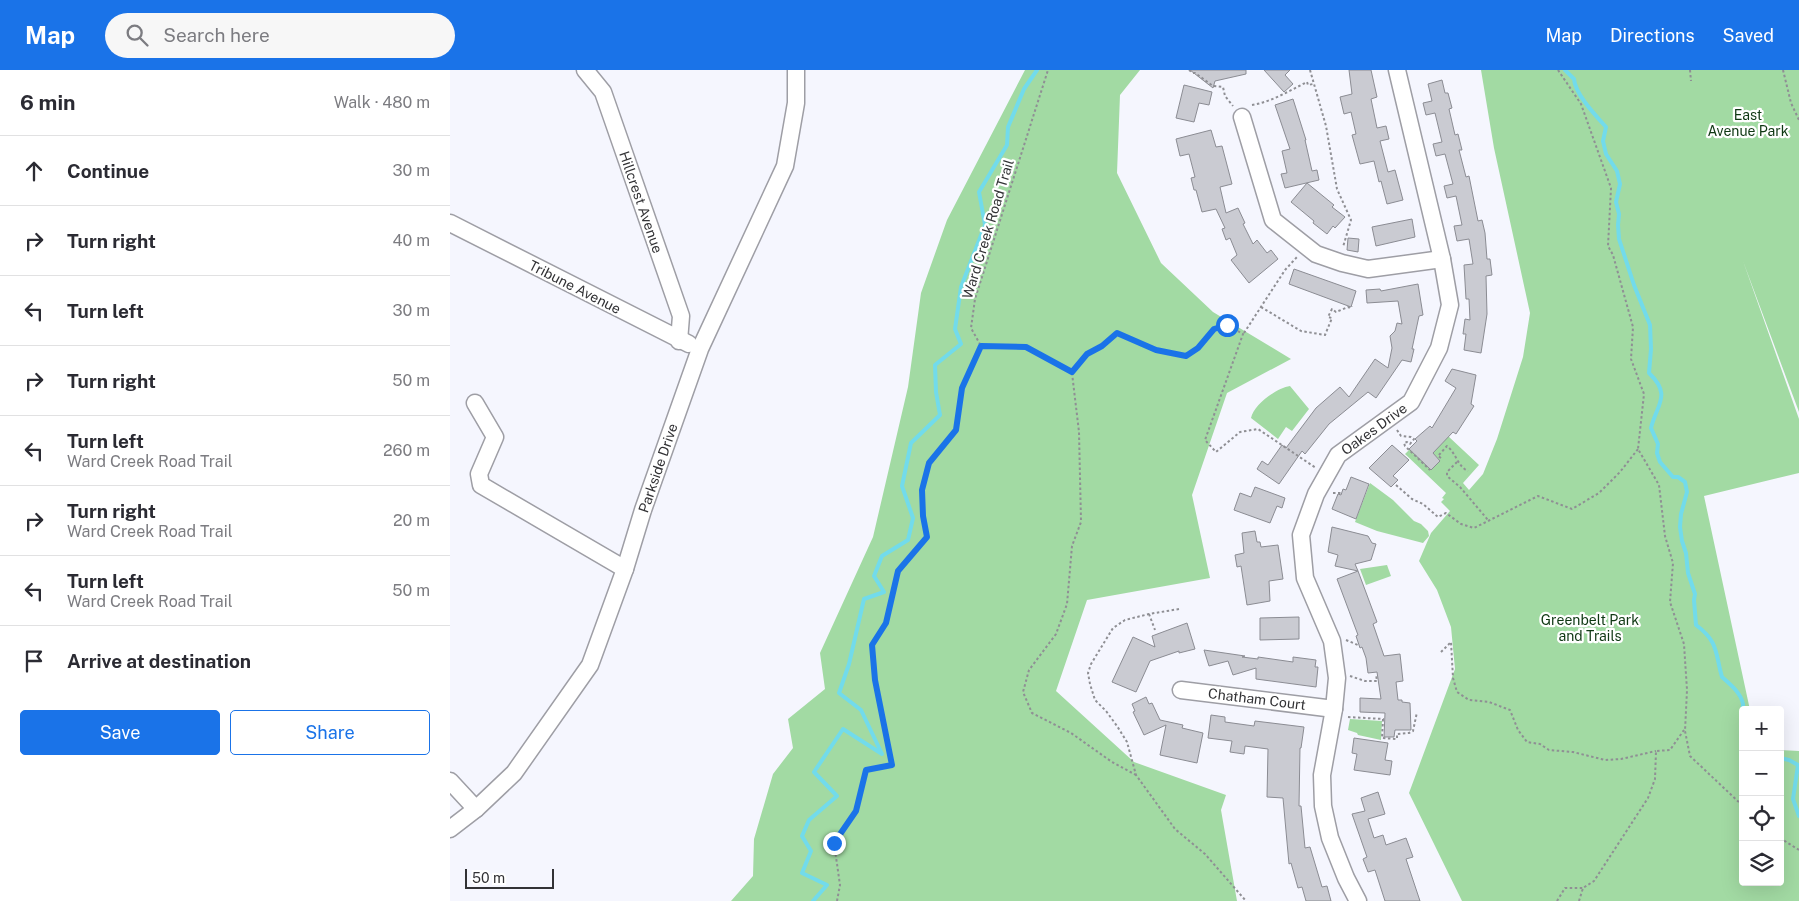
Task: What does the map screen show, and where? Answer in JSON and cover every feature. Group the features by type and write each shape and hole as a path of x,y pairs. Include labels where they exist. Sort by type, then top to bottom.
{"street":[{"name":"Hillcrest Avenue","path":"585,70 603,92 655,241 681,316 679,341"},
{"name":"Parkside Drive","path":"450,829 476,809 514,773 590,665 700,349 785,166 796,103 796,70"},
{"name":"Oakes Drive","path":"1358,901 1346,878 1330,838 1323,806 1322,774 1334,709 1337,678 1332,641 1306,578 1301,534 1316,494 1338,455 1411,402 1439,348 1450,305 1442,259 1397,70"},
{"path":"1247,111 1273,220 1316,254 1338,262 1368,269 1442,259"},
{"name":"Tribune Avenue","path":"450,223 679,341 700,349"},
{"path":"475,403 495,437 478,474 482,484 625,569"},
{"name":"Chatham Court","path":"1181,690 1334,709"},
{"path":"450,781 476,809"}],"path":[{"name":"Ward Creek Road Trail","path":"981,346 971,328 975,299 1048,70"},
{"path":"1189,70 1213,86 1223,87 1225,96 1247,111 1307,82 1308,85 1313,84"},
{"path":"1310,70 1326,126 1337,189 1351,220 1338,262"},
{"path":"1396,485 1438,517 1446,513 1461,524 1474,528 1538,496 1572,509 1599,493 1620,472 1638,449 1644,394 1631,359 1633,327 1608,246 1611,188 1581,104 1558,70"},
{"path":"1690,70 1691,81"},
{"path":"1783,70 1799,120"},
{"path":"1307,246 1285,270 1243,334 1205,440 1216,452 1240,432 1258,429 1326,475"},
{"path":"1261,307 1301,331 1325,335 1332,318 1328,316 1332,309 1336,312 1352,306"},
{"path":"1136,775 1112,762 1071,733 1032,714 1023,692 1029,670 1056,634 1067,604 1072,546 1081,522 1079,432 1072,372 1087,354 1102,346 1117,333 1156,350 1186,356 1198,348 1214,329 1227,325 1243,334"},
{"path":"837,901 840,885 834,843 856,811 866,770 892,765 875,680 872,645 886,623 898,571 927,537 923,516 922,490 929,463 956,430 962,388 981,346 1026,347 1072,372"},
{"path":"1397,430 1400,436 1414,438 1410,444 1404,443 1405,446 1430,470"},
{"path":"1441,458 1438,456 1447,446 1457,462 1468,471"},
{"path":"1638,449 1659,485 1665,536 1672,563 1670,602 1684,644 1687,690 1685,728 1690,756 1739,802"},
{"path":"1457,462 1447,472 1447,476 1488,520"},
{"path":"1178,609 1125,620 1113,628 1088,673 1094,700 1118,726 1126,742 1136,775 1175,829 1205,854 1246,901"},
{"path":"1150,614 1155,630"},
{"path":"1343,639 1358,645"},
{"path":"1442,652 1451,642 1453,678 1457,692 1468,700 1489,702 1510,710 1518,730 1527,742 1540,744 1549,750 1573,752 1605,760 1621,759 1656,751 1670,750 1685,728"},
{"path":"1350,676 1366,681 1377,681 1376,674"},
{"path":"1348,717 1383,719 1382,738 1397,739 1397,734 1413,731 1417,712"},
{"path":"1373,719 1374,713"},
{"path":"1557,901 1566,888 1583,888 1594,881 1648,798 1655,779 1656,751"},
{"path":"1784,841 1799,850"},
{"path":"1579,901 1583,888"}],"green space":[{"path":"1025,70 1140,70 1120,95 1117,173 1161,263 1213,312 1291,359 1227,393 1192,495 1210,578 1087,600 1056,691 1134,762 1226,795 1221,810 1237,901 731,901 753,876 754,839 773,774 793,748 788,719 825,689 820,653 873,537 908,387 921,293 947,220"},
{"name":"Greenbelt Park and Trails","path":"1481,70 1799,70 1799,412 1743,261 1799,419 1799,473 1704,496 1749,706 1739,706 1739,886 1784,886 1784,750 1799,751 1799,901 1462,901 1409,793 1455,669 1451,627 1437,590 1419,561 1431,533 1450,511 1441,502 1446,493 1405,454 1411,448 1431,470 1440,461 1433,453 1448,436 1479,465 1463,483 1469,490 1483,474 1497,439 1523,357 1530,313 1494,148"},
{"path":"1290,386 1309,409 1292,431 1286,427 1278,439 1251,418 1261,402 1279,390"},
{"path":"1370,483 1393,500 1414,521 1421,524 1428,531 1429,536 1423,543 1377,531 1355,522"},
{"path":"1387,565 1391,576 1366,585 1360,569"},
{"path":"1350,719 1382,721 1381,740 1358,735 1348,730"}],"building":[{"path":"1190,70 1246,70 1246,74 1215,81 1213,88"},
{"path":"1264,70 1290,70 1285,75 1293,84 1284,92"},
{"path":"1349,70 1371,70 1377,97 1371,99 1377,128 1386,126 1389,139 1380,141 1388,172 1395,170 1403,200 1387,204 1374,161 1360,164 1352,135 1356,134 1351,112 1344,114 1340,97 1352,94"},
{"path":"1442,80 1445,93 1448,93 1452,108 1449,109 1455,135 1458,134 1462,150 1459,150 1466,177 1469,176 1478,221 1482,220 1487,259 1490,259 1492,275 1486,276 1487,314 1481,353 1464,350 1466,334 1463,334 1465,319 1470,320 1469,299 1466,299 1464,265 1473,264 1469,239 1457,241 1454,226 1462,225 1456,196 1447,198 1444,186 1453,184 1445,154 1436,156 1433,144 1442,142 1435,113 1426,115 1423,103 1432,101 1428,84"},
{"path":"1184,85 1212,92 1209,105 1199,103 1194,122 1176,118"},
{"path":"1293,99 1306,140 1312,171 1317,170 1319,180 1285,188 1281,174 1287,173 1282,151 1290,149 1275,105"},
{"path":"1211,130 1216,147 1222,146 1232,184 1220,187 1226,213 1238,208 1245,223 1243,224 1253,244 1257,240 1267,253 1271,250 1278,259 1249,283 1231,260 1237,255 1230,238 1226,240 1222,229 1225,228 1216,209 1202,212 1191,178 1195,177 1189,154 1180,156 1176,139"},
{"path":"1307,183 1334,205 1332,207 1345,217 1335,228 1333,226 1327,234 1291,202"},
{"path":"1412,219 1415,237 1376,246 1372,227"},
{"path":"1348,238 1359,239 1358,252 1347,250"},
{"path":"1294,269 1356,291 1351,307 1289,284"},
{"path":"1418,284 1423,315 1419,316 1411,362 1402,360 1376,398 1368,392 1329,424 1305,454 1302,451 1279,484 1257,469 1262,461 1268,465 1282,445 1286,448 1316,408 1340,387 1349,397 1375,359 1388,368 1392,348 1390,336 1395,331 1397,323 1402,324 1398,301 1367,303 1366,290 1380,289 1381,291"},
{"path":"1452,369 1476,375 1471,404 1474,406 1456,434 1453,432 1433,453 1440,461 1431,470 1409,449 1417,441 1415,439 1430,426 1432,428 1456,388 1445,381"},
{"path":"1392,445 1409,460 1393,476 1398,480 1391,487 1369,468"},
{"path":"1351,477 1369,484 1356,519 1332,509 1338,494 1341,495 1343,489 1346,490"},
{"path":"1255,487 1285,498 1282,508 1277,506 1270,523 1234,510 1240,493 1251,497"},
{"path":"1332,527 1368,536 1372,543 1376,544 1371,560 1355,564 1358,571 1335,566 1338,555 1328,552"},
{"path":"1255,531 1257,542 1260,542 1261,547 1278,545 1283,579 1269,581 1270,601 1247,605 1241,566 1237,567 1235,555 1244,553 1242,533"},
{"path":"1358,571 1377,622 1373,624 1384,656 1400,654 1403,681 1396,682 1398,700 1410,703 1411,730 1395,730 1394,737 1384,737 1385,713 1360,712 1360,698 1381,699 1377,672 1368,673 1366,658 1362,647 1360,648 1356,636 1358,635 1337,579"},
{"path":"1299,617 1299,639 1260,640 1260,618"},
{"path":"1187,623 1195,649 1179,653 1179,651 1150,661 1136,692 1112,682 1133,637 1155,647 1152,636"},
{"path":"1204,650 1258,659 1258,657 1293,662 1293,657 1316,660 1315,667 1318,667 1316,687 1256,679 1256,668 1233,675 1228,661 1209,666"},
{"path":"1146,697 1149,704 1152,703 1160,720 1183,725 1182,728 1203,733 1197,763 1160,755 1166,725 1144,735 1133,712 1135,711 1132,704"},
{"path":"1211,715 1225,717 1225,722 1254,726 1255,721 1304,727 1300,748 1299,806 1301,806 1305,848 1310,847 1322,887 1327,886 1331,901 1306,901 1302,887 1298,888 1291,863 1289,864 1283,798 1267,797 1268,749 1245,746 1244,754 1230,752 1232,741 1208,738"},
{"path":"1354,738 1388,743 1385,760 1392,761 1390,775 1354,770 1357,754 1352,753"},
{"path":"1378,792 1385,814 1368,819 1374,838 1383,835 1386,845 1406,838 1413,857 1406,859 1420,901 1385,901 1375,870 1368,872 1363,859 1367,857 1352,814 1365,811 1361,798"}],"waterway":[{"path":"813,901 827,885 802,873 811,851 802,836 809,820 837,796 814,772 843,729 882,754 861,710 839,693 849,664 864,599 884,592 874,576 882,556 908,540 913,518 902,486 911,443 940,415 936,392 935,365 961,344 955,329 961,287 985,225 979,192 1007,145 1008,127 1024,89 1037,70"},
{"path":"1565,70 1574,79 1578,91 1606,127 1603,141 1606,154 1617,171 1620,184 1616,202 1619,214 1619,239 1650,325 1649,373 1660,387 1661,400 1651,428 1658,444 1657,453 1660,462 1673,477 1678,477 1685,482 1687,492 1681,514 1680,527 1688,573 1695,594 1696,625 1709,637 1717,654 1722,677 1735,689 1740,696 1743,706"},
{"path":"1784,759 1798,765 1793,799 1799,816"}],"route":[{"path":"834,843 856,811 866,770 892,765 875,680 872,645 886,623 898,571 927,537 923,516 922,490 929,463 956,430 962,388 981,346 1026,347 1072,372 1087,354 1102,346 1117,333 1130,337 1156,350 1186,356 1198,348 1214,329 1227,325"}],"park label":[{"name":"East Avenue Park","path":"1748,124"}]}
